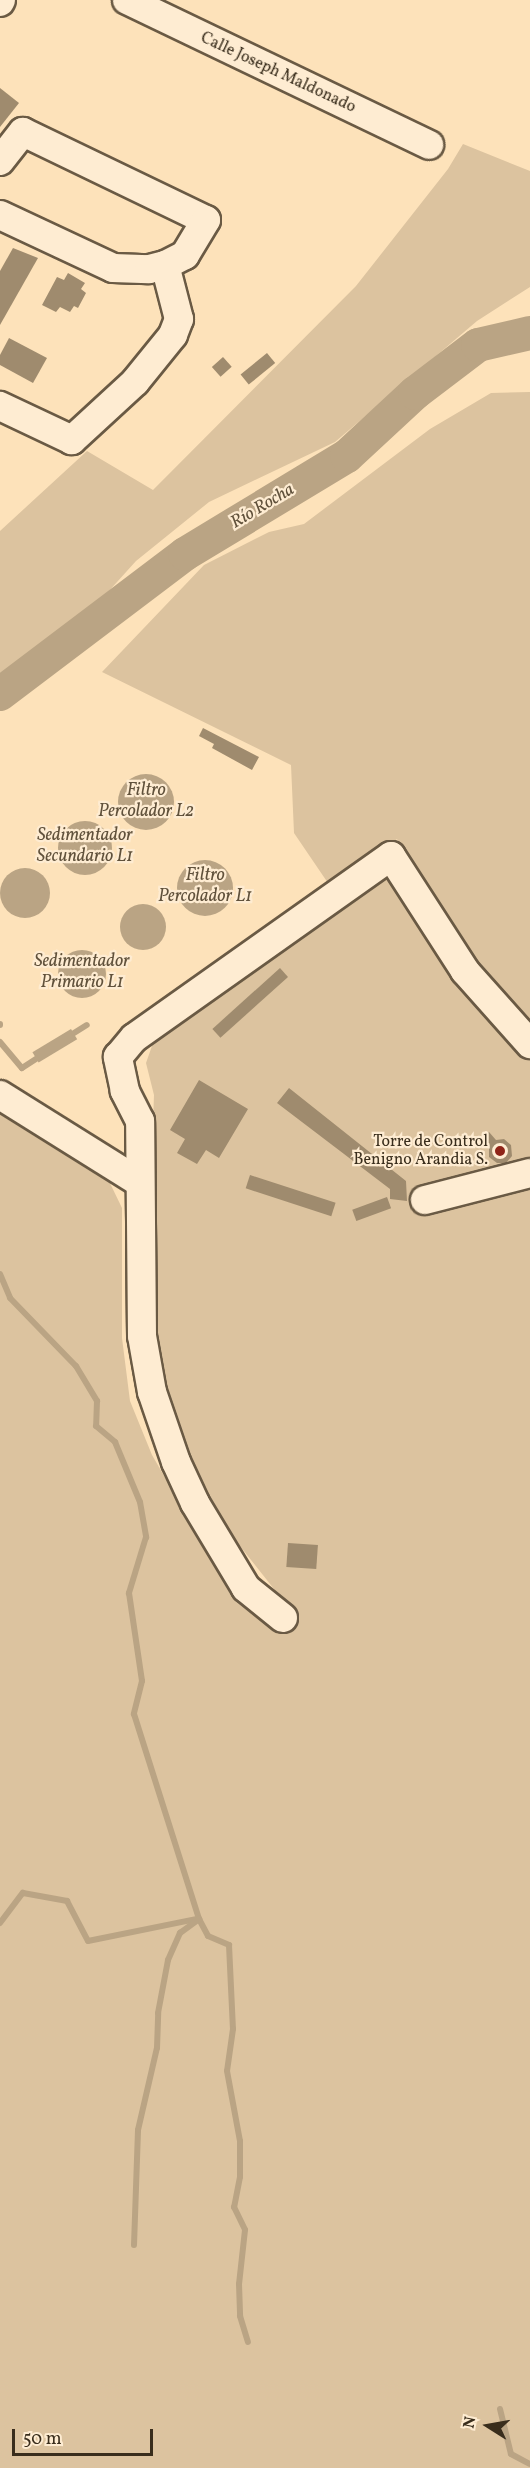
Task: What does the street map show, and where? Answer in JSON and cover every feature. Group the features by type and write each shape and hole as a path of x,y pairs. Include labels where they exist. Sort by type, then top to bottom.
{"street":[{"name":"Calle Joseph Maldonado","path":"127,0 429,145"},
{"path":"0,161 23,132 206,220 185,255 165,265 149,269 113,267 0,215"},
{"path":"0,406 72,440 135,382 173,335 179,319 165,265"},
{"path":"283,1618 246,1588 195,1503 176,1462 152,1392 142,1336 140,1121 124,1091 118,1057 134,1038 391,856 465,971 530,1044"},
{"path":"0,1095 139,1182"},
{"path":"425,1200 530,1173"}],"shaded area":[{"path":"463,144 530,171 530,287 477,321 335,442 209,502 136,561 89,613 29,657 15,679 0,688 0,531 87,451 153,490 356,286 448,169"},
{"path":"530,392 530,2468 0,2468 0,1108 107,1177 122,1208 122,1338 130,1401 152,1455 213,1560 278,1594 205,1502 183,1468 151,1331 150,1204 154,1095 146,1063 153,1043 271,952 410,863 397,839 330,886 294,833 291,765 102,672 204,565 269,532 304,524 430,429 491,393"}],"water":[{"name":"Filtro Percolador L2","path":"146,774 157,776 166,782 172,791 174,802 172,813 166,822 157,828 146,830 135,828 126,822 120,813 118,802 120,791 126,782 135,776"},
{"name":"Sedimentador Secundario L1","path":"85,821 95,823 104,829 110,838 112,848 110,858 104,867 95,873 85,875 75,873 66,867 60,858 58,848 60,838 66,829 75,823"},
{"name":"Filtro Percolador L1","path":"205,860 216,862 225,868 231,877 233,888 231,899 225,908 216,914 205,916 194,914 185,908 179,899 177,888 179,877 185,868 194,862"},
{"path":"20,868 30,868 43,875 50,888 50,898 43,911 30,918 20,918 11,914 4,907 0,898 0,888 4,879 11,872"},
{"path":"143,904 159,911 166,927 159,943 143,950 127,943 120,927 127,911"},
{"name":"Sedimentador Primario L1","path":"77,950 87,950 99,957 106,969 106,979 99,991 87,998 77,998 62,987 58,979 58,969 69,954"},
{"path":"71,1029 77,1039 39,1062 32,1052"}],"building":[{"path":"0,88 19,103 0,127"},
{"path":"13,248 38,258 0,325 0,271"},
{"path":"68,273 85,283 81,289 86,293 78,308 74,306 70,312 60,307 56,312 42,305 57,277 64,280"},
{"path":"9,338 47,358 33,383 0,365 0,355"},
{"path":"267,353 275,363 249,384 241,374"},
{"path":"223,357 232,367 221,377 212,367"},
{"path":"203,728 259,757 252,770 212,748 214,744 199,736"},
{"path":"280,968 288,977 220,1038 212,1029"},
{"path":"199,1080 248,1109 219,1158 206,1150 197,1164 177,1153 185,1139 170,1130"},
{"path":"289,1088 406,1181 407,1201 390,1199 390,1189 277,1103"},
{"name":"Torre de Control Benigno Arandia S.","path":"489,1132 496,1140 504,1139 511,1145 512,1156 506,1163 497,1163 489,1157 489,1146 482,1138"},
{"path":"250,1175 336,1203 331,1216 246,1188"},
{"path":"387,1197 391,1208 356,1221 352,1210"},
{"path":"288,1543 318,1545 316,1569 286,1567"}],"waterway":[{"name":"Río Rocha","path":"0,694 185,554 347,456 415,393 478,345 530,333"},
{"path":"74,1033 87,1025"},
{"path":"0,1042 22,1068 36,1059"},
{"path":"0,1274 10,1298 76,1366 97,1401 96,1426 115,1442 140,1502 146,1537 129,1593 142,1681 134,1714 199,1919 208,1936 229,1945 233,2029 227,2071 240,2141 240,2177 234,2207 245,2230 239,2284 240,2316 248,2342"},
{"path":"0,1923 23,1893 67,1901 88,1941 196,1919"},
{"path":"134,2245 138,2130 157,2048 158,2013 168,1960 180,1933 199,1919"},
{"path":"500,2409 511,2454 530,2464"}],"place":[{"name":"Torre de Control Benigno Arandia S.","path":"500,1151"}]}
